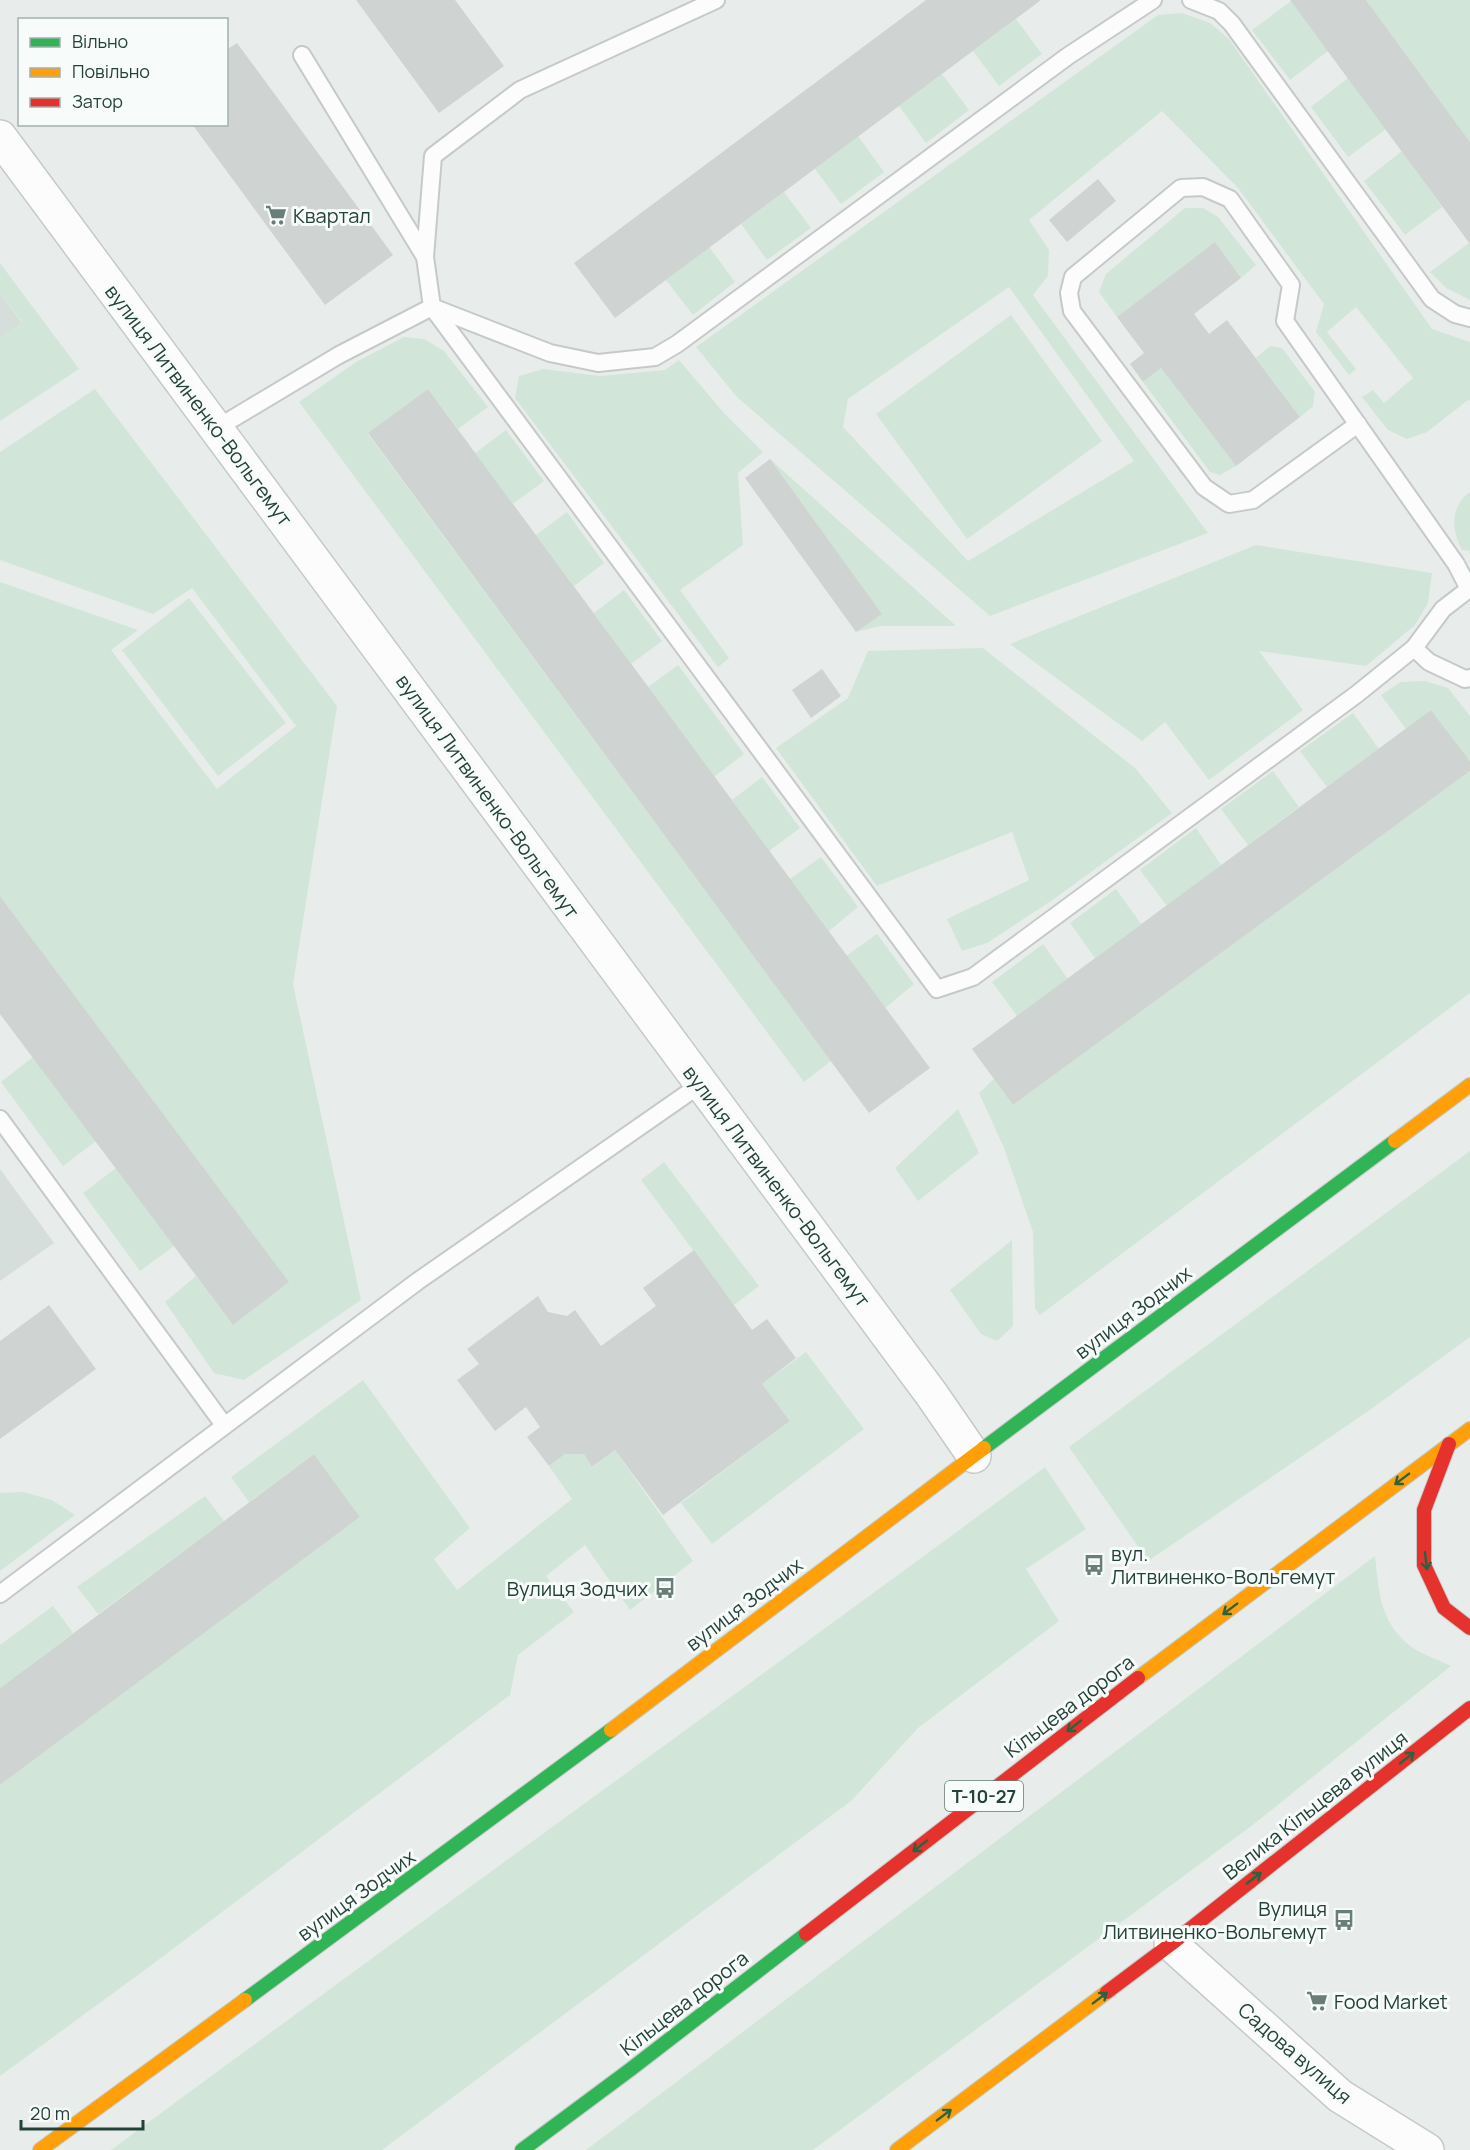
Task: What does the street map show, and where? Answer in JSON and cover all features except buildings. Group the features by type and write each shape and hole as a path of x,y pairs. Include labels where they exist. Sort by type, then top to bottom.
{"main road":[{"name":"вулиця Зодчих","path":"40,2150 539,1784 769,1609 1470,1085"},
{"name":"Кільцева дорога","path":"522,2150 631,2069 1100,1707 1470,1429"},
{"path":"1449,1444 1424,1510 1425,1566 1444,1608 1470,1628"},
{"name":"Велика Кільцева вулиця","path":"897,2150 1171,1944 1470,1708"}],"street":[{"name":"вулиця Литвиненко-Вольгемут","path":"0,137 932,1395 974,1456"},
{"name":"Садова вулиця","path":"1171,1944 1341,2096 1427,2150"}],"lane":[{"path":"716,0 520,90 433,156 425,257 432,306 937,989 973,977 1358,694 1414,648 1443,609 1469,590 1456,564 1358,424 1285,321 1291,285 1230,199 1203,187 1181,188 1073,278 1069,293 1072,311 1204,487 1229,504 1252,500 1358,424"},
{"path":"217,428 339,355 432,306 549,353 598,363 655,357 677,344 1068,56 1153,0"},
{"path":"1191,0 1219,11 1232,24 1432,298 1455,314 1470,318"},
{"path":"302,55 425,257"},
{"path":"1414,648 1429,662 1465,680 1470,678"},
{"path":"0,1594 418,1281 701,1084"},
{"path":"0,1119 224,1425"}],"shaded area":[{"path":"0,293 22,323 0,338"},
{"path":"0,1169 54,1243 0,1281"}],"green space":[{"path":"1366,0 1470,0 1470,142"},
{"path":"1291,1 1328,51 1290,80 1252,30"},
{"path":"1182,13 1210,23 1229,39 1432,329 1470,342 1470,401 1468,400 1427,432 1407,439 1388,430 1362,397 1373,390 1384,403 1413,378 1356,307 1327,332 1356,369 1349,375 1316,332 1324,304 1238,188 1162,111 1029,220 1049,250 1048,276 1033,295 1208,533 990,616 737,397 696,347 1158,15","holes":["1009,287 1134,461 968,561 843,427 848,399"]},
{"path":"1016,19 1042,54 999,86 973,51"},
{"path":"942,74 969,110 926,143 899,106"},
{"path":"1348,78 1386,129 1348,157 1311,107"},
{"path":"858,136 884,172 841,204 815,169"},
{"path":"1402,151 1442,207 1405,235 1364,181"},
{"path":"784,192 811,228 767,260 741,224"},
{"path":"1185,208 1203,208 1218,217 1256,265 1241,278 1215,243 1117,317 1099,292 1106,274"},
{"path":"1469,243 1470,300 1446,288 1430,272"},
{"path":"709,247 735,282 693,315 666,280"},
{"path":"0,263 79,369 0,421 0,338 22,322 0,293"},
{"path":"1011,315 1102,441 967,539 876,414"},
{"path":"404,337 424,339 444,351 488,407 458,429 428,389 368,434 831,1061 804,1082 299,402 356,362"},
{"path":"1270,346 1282,348 1315,392 1313,406 1300,417 1256,358"},
{"path":"679,360 723,412 763,452 738,473 743,545 680,590 729,658 718,667 515,398 519,376 543,369 600,376 665,370"},
{"path":"1161,368 1236,466 1220,475 1210,472 1143,382"},
{"path":"95,389 337,706 293,984 361,1300 244,1380 214,1373 165,1302 196,1276 233,1325 288,1282 0,896 0,582 138,630 111,650 217,789 296,726 192,588 153,614 0,560 0,452"},
{"path":"506,430 544,481 513,504 475,453"},
{"path":"770,459 956,626 880,626 856,632 881,613"},
{"path":"1470,492 1470,551 1462,550 1458,542 1454,519 1459,504"},
{"path":"567,512 604,563 574,586 536,535"},
{"path":"1256,545 1432,573 1428,603 1415,625 1366,666 1259,651 1303,710 1209,780 1165,722 1142,741 1010,644"},
{"path":"624,590 662,641 631,664 594,613"},
{"path":"189,598 286,723 218,776 122,650"},
{"path":"983,648 1135,768 1172,813 1054,899 987,943 962,951 947,919 1029,880 1012,832 877,886 776,748 848,698 868,651"},
{"path":"678,665 744,754 714,777 648,687"},
{"path":"1425,681 1448,688 1470,716 1470,761 1431,710 1406,729 1381,695 1401,682"},
{"path":"1353,713 1379,749 1327,787 1300,751"},
{"path":"1273,771 1299,807 1248,845 1221,809"},
{"path":"1470,771 1470,993 1040,1315 1035,1309 1033,1232 1004,1148 979,1093 994,1079 1013,1105"},
{"path":"762,777 800,828 769,851 732,800"},
{"path":"1196,828 1221,865 1167,906 1140,870"},
{"path":"821,857 858,907 829,931 790,879"},
{"path":"1116,889 1141,924 1095,958 1070,923"},
{"path":"877,934 914,984 885,1008 846,956"},
{"path":"1043,944 1068,979 1017,1016 992,982"},
{"path":"33,1057 96,1141 63,1166 1,1082"},
{"path":"958,1109 979,1153 918,1201 895,1168"},
{"path":"1470,1151 1470,1337 1367,1412 1148,1561 1069,1447"},
{"path":"664,1162 759,1286 734,1305 641,1180"},
{"path":"116,1168 174,1246 140,1271 83,1193"},
{"path":"1012,1240 1013,1326 997,1341 981,1334 950,1290"},
{"path":"806,1352 864,1429 712,1544 681,1503 790,1421 762,1384"},
{"path":"363,1380 470,1528 434,1559 457,1590 572,1499 549,1466 565,1454 584,1454 593,1467 615,1450 693,1561 630,1610 585,1545 546,1576 574,1612 518,1655 510,1695 153,1964 0,2076 0,1785 360,1517 314,1454 249,1502 231,1477"},
{"path":"1045,1467 1086,1529 1026,1569 1059,1621 918,1728 851,1801 382,2150 111,2150 344,1979"},
{"path":"23,1492 52,1500 75,1515 0,1571 0,1493"},
{"path":"205,1496 224,1521 98,1614 77,1587"},
{"path":"1375,1556 1383,1607 1394,1629 1413,1648 1451,1666 1254,1824 813,2150 586,2150"},
{"path":"53,1606 73,1633 0,1688 0,1645"}],"traffic: fast":[{"path":"984,1448 1395,1141"},
{"path":"245,2000 611,1730"},
{"path":"522,2150 806,1934"}],"traffic: slow":[{"path":"1395,1141 1470,1085"},
{"path":"1138,1678 1470,1429"},
{"path":"611,1730 984,1448"},
{"path":"897,2150 1107,1992"},
{"path":"40,2150 245,2000"}],"traffic: jam":[{"path":"1449,1444 1424,1510 1424,1565 1444,1608 1470,1628"},
{"path":"806,1934 1138,1678"},
{"path":"1107,1992 1470,1708"}],"place":[{"name":"Квартал","path":"276,215"},
{"name":"вул. Литвиненко-Вольгемут","path":"1094,1565"},
{"name":"Вулиця Зодчих","path":"665,1588"},
{"name":"Вулиця Литвиненко-Вольгемут","path":"1344,1920"},
{"name":"Food Market","path":"1317,2001"}]}
